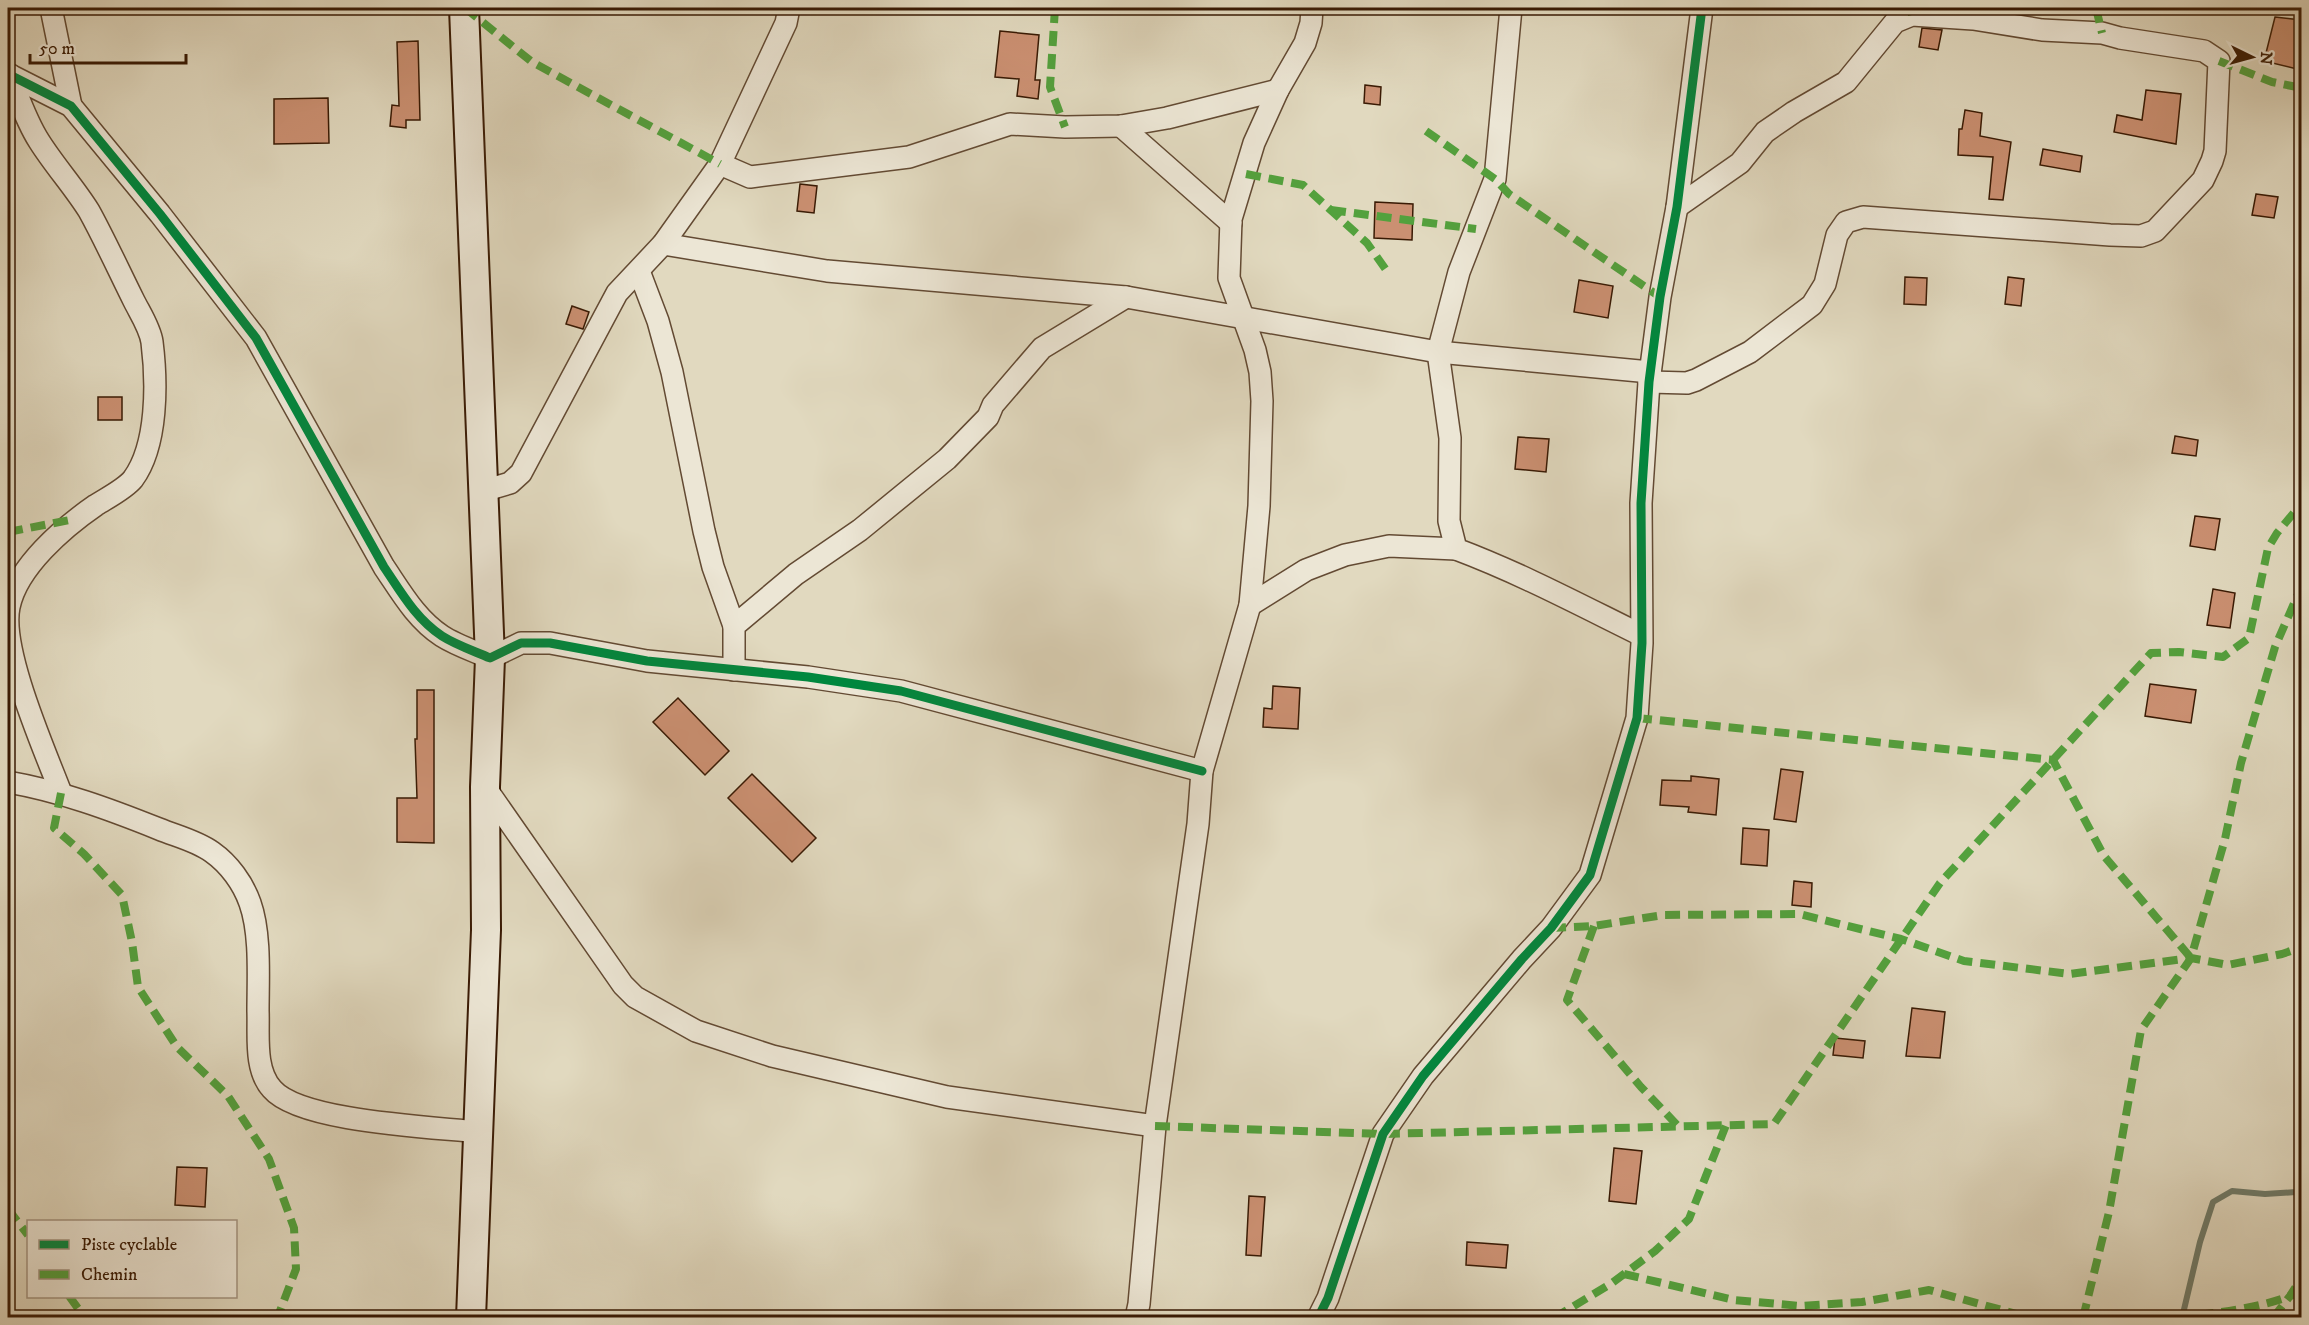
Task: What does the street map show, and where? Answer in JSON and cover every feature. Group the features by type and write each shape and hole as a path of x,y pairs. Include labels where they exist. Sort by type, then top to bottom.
{"street":[{"path":"51,8 71,106"},
{"path":"464,8 490,658 485,787 486,930 471,1317"},
{"path":"483,491 510,483 520,473 617,293 663,243 720,164 786,23 789,8"},
{"path":"1136,1317 1155,1126 1197,824 1202,771 1250,605 1259,506 1262,401 1260,372 1229,278 1231,223 1254,143 1278,90 1305,43 1311,23 1312,8"},
{"path":"1456,549 1449,521 1450,438 1438,352 1459,272 1495,178 1511,8"},
{"path":"1318,1317 1328,1298 1383,1134 1423,1076 1551,928 1590,875 1637,718 1641,635 1641,503 1649,377 1660,297 1677,207 1702,8"},
{"path":"663,243 826,271 1126,297 1438,352 1687,383 1750,352 1805,310 1818,297 1825,284 1837,235 1846,222 1854,219 1873,218 2110,235 2141,236 2155,231 2203,180 2212,161 2215,151 2219,61 2204,51 2102,33 2042,30 1973,19 1912,15 1895,22 1846,82 1765,132 1740,163 1677,207"},
{"path":"8,74 71,106 160,214 256,338 379,557 407,601 424,621 443,637 490,658 521,643 550,643 647,661 808,676 901,691 1202,771"},
{"path":"8,74 38,139 88,210 152,338 156,381 152,428 143,459 132,480 75,519 43,550 19,580 9,607 9,631 14,658 30,714 61,794"},
{"path":"720,164 750,177 767,176 909,157 1010,124 1065,127 1121,126 1167,118 1278,90"},
{"path":"1121,126 1231,223"},
{"path":"639,271 658,321 672,372 704,531 713,567 734,626 734,670"},
{"path":"734,626 796,574 860,530 947,459 988,417 993,405 1042,348 1126,297"},
{"path":"1250,605 1306,570 1345,555 1389,546 1456,549 1482,559 1641,635"},
{"path":"8,782 61,794 201,846 214,853 232,871 250,904 258,954 259,1054 263,1072 272,1089 286,1100 307,1108 363,1120 478,1132"},
{"path":"485,787 623,985 635,997 696,1031 772,1056 947,1097 1155,1126"}],"building":[{"path":"2275,17 2301,20 2301,70 2264,61"},
{"path":"1922,28 1942,30 1938,50 1919,47"},
{"path":"1000,31 1039,35 1035,80 1040,80 1038,99 1017,96 1019,79 995,77"},
{"path":"418,41 420,120 406,120 406,128 390,126 392,105 399,106 397,42"},
{"path":"1365,85 1381,87 1380,105 1364,103"},
{"path":"2146,90 2181,94 2176,144 2114,132 2117,115 2142,120"},
{"path":"328,98 329,143 274,144 274,99"},
{"path":"1965,110 1982,113 1980,136 2011,142 2003,200 1989,199 1993,157 1958,155 1959,129 1962,129"},
{"path":"2043,149 2082,156 2080,172 2040,165"},
{"path":"800,184 817,186 814,213 797,211"},
{"path":"2256,194 2278,197 2274,218 2252,215"},
{"path":"1375,202 1413,204 1412,240 1374,238"},
{"path":"1905,277 1927,278 1926,305 1904,304"},
{"path":"2008,277 2024,279 2021,306 2005,304"},
{"path":"1579,280 1613,286 1608,318 1574,312"},
{"path":"572,306 589,312 583,329 566,324"},
{"path":"98,397 122,397 122,420 98,420"},
{"path":"2175,436 2198,440 2196,456 2172,453"},
{"path":"1518,437 1549,439 1546,472 1515,469"},
{"path":"2195,516 2220,519 2215,550 2190,546"},
{"path":"2213,589 2235,593 2230,628 2207,625"},
{"path":"2150,684 2196,690 2191,723 2145,716"},
{"path":"1273,686 1300,688 1298,729 1263,727 1264,708 1272,709"},
{"path":"417,690 434,690 434,843 397,842 397,798 417,798 415,739 417,739"},
{"path":"678,698 729,751 705,775 653,722"},
{"path":"1781,769 1803,772 1796,822 1774,819"},
{"path":"752,774 816,838 792,862 728,798"},
{"path":"1691,776 1719,779 1716,815 1688,812 1689,807 1660,805 1662,780 1691,781"},
{"path":"1743,828 1769,830 1767,866 1741,864"},
{"path":"1794,881 1812,883 1811,907 1792,905"},
{"path":"1912,1008 1945,1012 1940,1058 1906,1056"},
{"path":"1835,1038 1865,1041 1863,1058 1833,1055"},
{"path":"1614,1148 1642,1151 1636,1204 1609,1201"},
{"path":"177,1167 207,1168 205,1207 175,1205"},
{"path":"1249,1196 1265,1197 1261,1256 1246,1255"},
{"path":"1467,1242 1508,1245 1506,1268 1466,1265"}],"waterway":[{"path":"2182,1318 2200,1242 2213,1202 2232,1191 2265,1194 2296,1192 2302,1187"}],"marked path":[{"path":"465,8 532,62 720,164"},
{"path":"1055,8 1050,87 1065,127"},
{"path":"1910,8 1912,15"},
{"path":"2096,8 2102,33"},
{"path":"2219,61 2272,82 2302,88"},
{"path":"1426,131 1495,179 1509,194 1660,297"},
{"path":"1246,174 1303,185 1367,243 1389,274"},
{"path":"1331,210 1476,229"},
{"path":"1155,1126 1383,1134 1774,1124 1940,883 2151,653 2179,652 2223,657 2249,638 2268,548 2277,533 2302,503"},
{"path":"8,532 75,519"},
{"path":"2083,1318 2109,1212 2141,1030 2191,958 2225,839 2241,763 2275,647 2302,585"},
{"path":"1637,718 2053,760 2104,856 2191,958"},
{"path":"61,793 54,828 84,854 122,895 138,987 177,1047 228,1096 269,1159 294,1228 296,1269 280,1311 284,1318"},
{"path":"1551,928 1594,926 1663,915 1799,914 1901,939 1964,961 2070,974 2191,958 2228,965 2282,954 2302,947"},
{"path":"1594,926 1567,1000 1641,1087 1678,1126"},
{"path":"1554,1318 1612,1283 1655,1251 1689,1219 1726,1125"},
{"path":"8,1209 27,1234"},
{"path":"1624,1274 1734,1300 1801,1306 1862,1302 1929,1290 2031,1318"},
{"path":"2273,1318 2302,1277"},
{"path":"2176,1318 2256,1306 2302,1291"},
{"path":"70,1298 85,1318"}],"cycle path":[{"path":"1318,1318 1328,1298 1383,1134 1423,1076 1551,928 1590,875 1637,718 1642,643 1641,503 1649,382 1660,297 1677,207 1702,8"},
{"path":"8,74 71,106 160,214 256,338 384,567 424,622 447,639 490,658 521,643 550,643 647,661 808,677 901,691 1202,771"}]}
